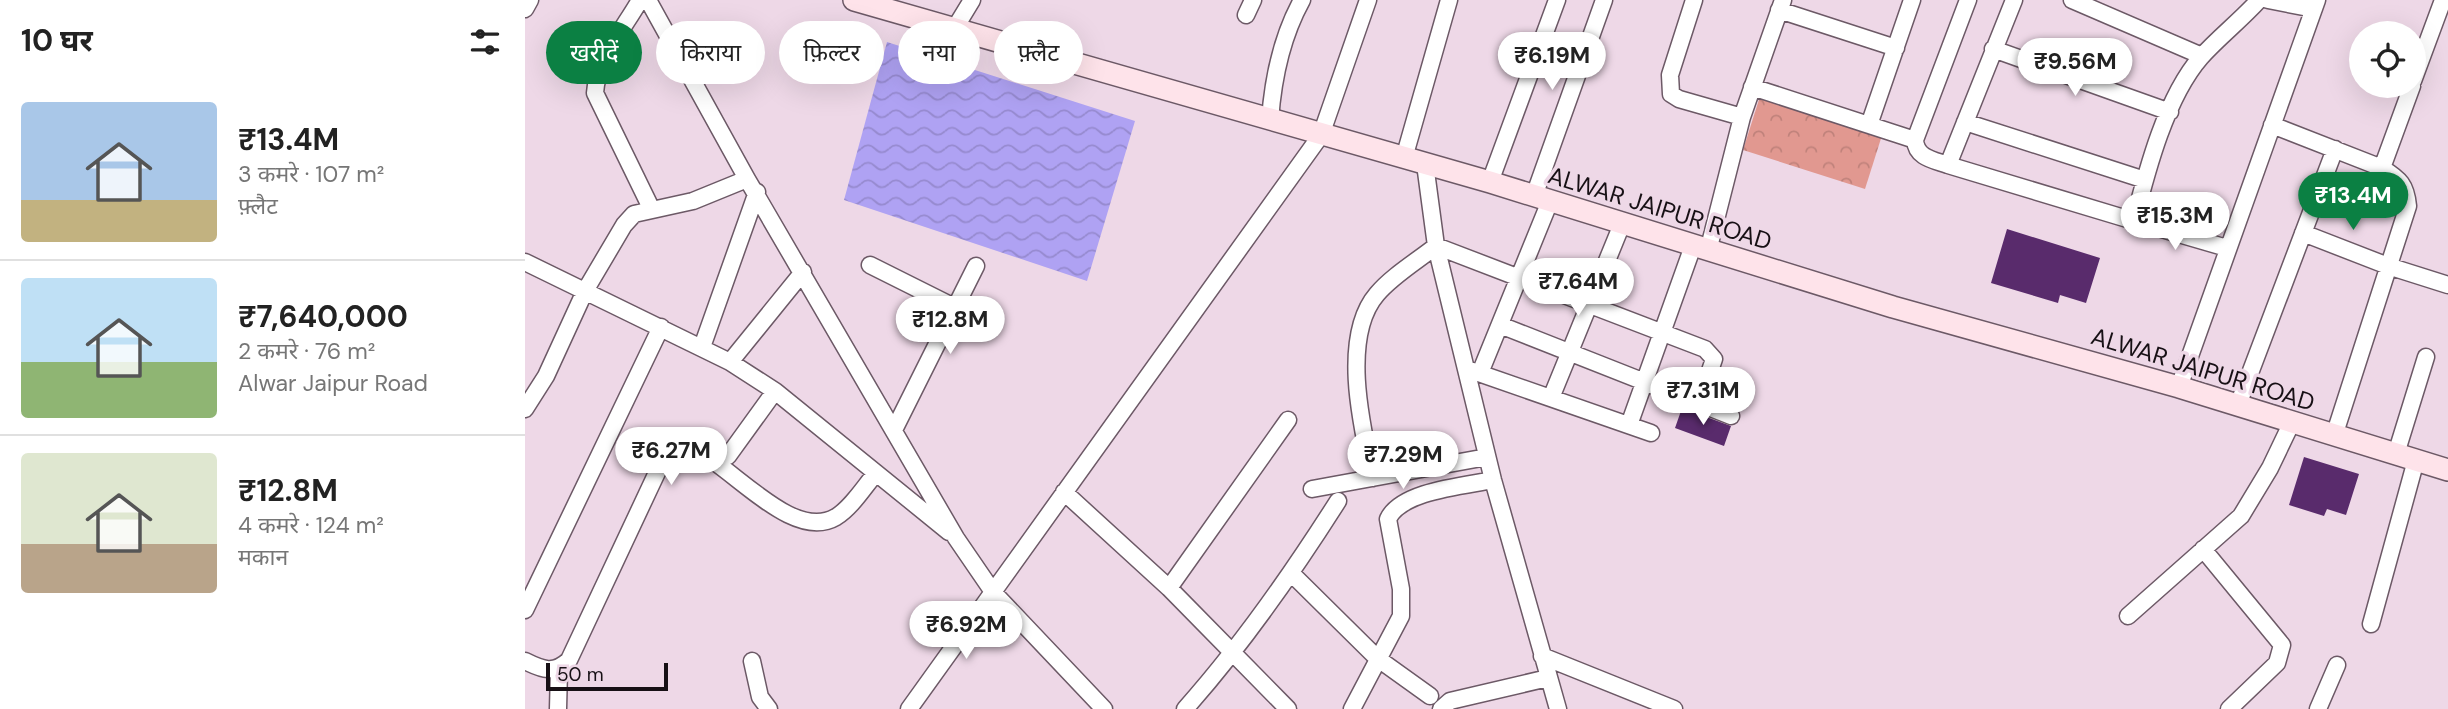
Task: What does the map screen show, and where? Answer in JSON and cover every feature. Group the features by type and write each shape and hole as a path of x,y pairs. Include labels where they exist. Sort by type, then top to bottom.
{"main road":[{"name":"ALWAR JAIPUR ROAD","path":"854,0 930,21"},
{"name":"ALWAR JAIPUR ROAD","path":"980,35 1270,121 1490,182 1701,249 2179,387 2448,470"}],"street":[{"path":"525,9 530,0"},
{"path":"640,0 607,56 596,82 595,93 651,208"},
{"path":"648,0 752,186 956,538 993,592 1104,709"},
{"path":"959,21 972,0"},
{"path":"1246,15 1253,0"},
{"path":"1270,121 1272,89 1283,45 1303,0"},
{"path":"909,709 1321,135 1368,0"},
{"path":"1449,0 1415,161 1436,246 1473,371 1493,480 1558,709"},
{"path":"1490,182 1557,0"},
{"path":"1473,371 1500,325 1519,277 1604,0"},
{"path":"1694,0 1670,75 1671,94 1679,99 1742,117"},
{"path":"1869,125 1912,0"},
{"path":"1968,0 1915,140 1921,155 2227,248"},
{"path":"1948,165 2014,0"},
{"path":"2072,0 2202,56"},
{"path":"2134,221 2144,180 2182,86 2202,56 2259,0"},
{"path":"2179,387 2316,5 2268,0"},
{"path":"2426,46 2443,0"},
{"path":"1629,425 1664,333 1701,249 1742,117 1781,5 1896,48"},
{"path":"1993,49 2170,112"},
{"path":"1752,87 1915,140"},
{"path":"2382,168 2407,98"},
{"path":"1965,122 2144,180"},
{"path":"2272,125 2382,168 2397,177 2407,188 2408,206 2334,436"},
{"path":"2238,405 2335,149"},
{"path":"525,409 532,383 624,225 634,214 752,186"},
{"path":"702,347 752,186"},
{"path":"1551,398 1622,224"},
{"path":"2303,233 2388,266 2448,285"},
{"path":"1436,246 1705,349 1714,359 1699,403"},
{"path":"1374,478 1358,396 1358,353 1365,313 1377,293 1436,246"},
{"path":"525,262 730,362 775,391 956,538"},
{"path":"870,265 954,307"},
{"path":"894,430 976,266"},
{"path":"730,362 803,272"},
{"path":"1500,325 1731,416"},
{"path":"525,610 529,592 661,327"},
{"path":"2371,624 2426,357"},
{"path":"1473,371 1651,433"},
{"path":"728,456 775,391"},
{"path":"1169,588 1288,420"},
{"path":"2128,616 2241,516 2254,497 2292,422"},
{"path":"558,709 559,670 579,645 669,451 683,444 696,448 789,517 807,523 835,517 876,473"},
{"path":"1312,489 1487,457"},
{"path":"1352,709 1401,616 1401,589 1388,519 1393,508 1410,498 1493,480"},
{"path":"1064,492 1169,588 1235,652 1288,709"},
{"path":"1185,709 1235,652 1292,574 1338,501"},
{"path":"2203,549 2282,645 2277,663 2229,709"},
{"path":"1292,574 1377,659 1430,696"},
{"path":"1542,656 1674,709"},
{"path":"525,661 543,670 559,670"},
{"path":"752,661 759,697 769,709"},
{"path":"2318,709 2337,665"},
{"path":"1441,709 1450,701 1548,678"}],"green space":[{"path":"1762,90 1884,129 1865,189 1743,150"}],"water":[{"path":"887,42 898,46 898,84 980,84 980,72 994,76 994,84 1019,84 1135,121 1087,281 844,200 876,84 884,84 884,53"}],"building":[{"path":"2007,229 2100,258 2086,303 2060,295 2058,303 1991,283"},
{"path":"1682,408 1731,426 1724,446 1675,428"},
{"path":"2304,457 2359,474 2346,515 2327,509 2324,516 2289,505"}]}
